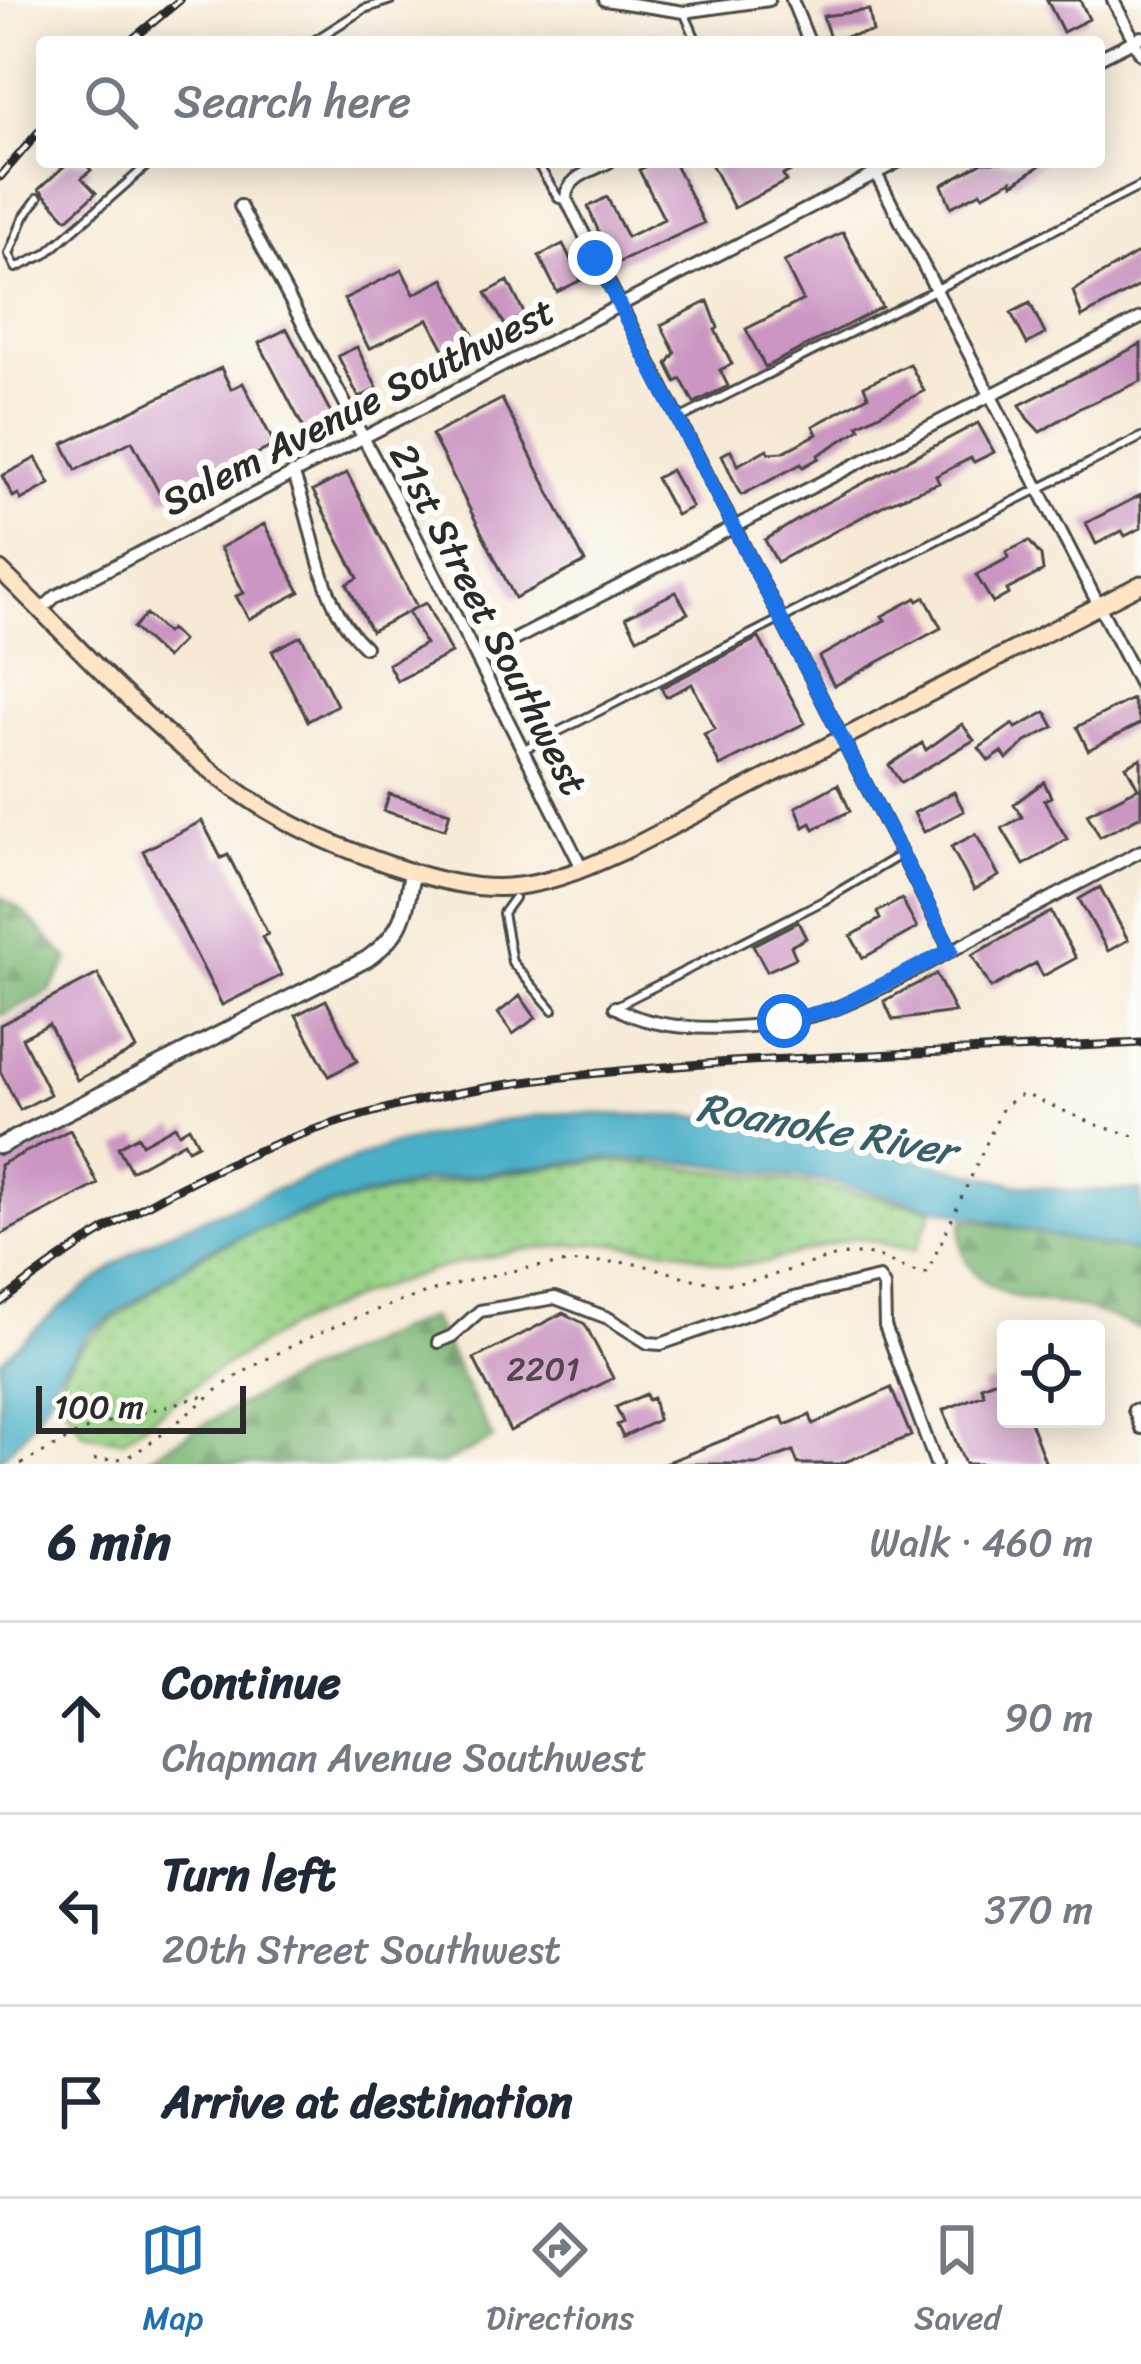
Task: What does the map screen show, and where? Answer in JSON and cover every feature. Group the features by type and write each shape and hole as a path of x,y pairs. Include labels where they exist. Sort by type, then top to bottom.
{"main road":[{"path":"0,570 190,754 256,803 329,842 412,872 513,893 583,870 1141,584"}],"street":[{"path":"605,0 684,12 769,0"},
{"path":"792,0 807,36"},
{"path":"1113,0 1137,39 1141,55"},
{"path":"1105,55 1137,39"},
{"path":"598,168 573,181 566,199 951,950"},
{"path":"873,168 1141,687"},
{"name":"Salem Avenue Southwest","path":"41,610 56,596 620,305 873,168"},
{"name":"21st Street Southwest","path":"239,206 583,870"},
{"path":"477,659 1141,318"},
{"path":"293,473 332,606 365,647"},
{"path":"615,1006 644,1022 663,1025 784,1021 837,1008 1141,851"},
{"path":"0,1146 367,959 389,943 404,919 412,872"},
{"path":"438,1342 480,1311 555,1298 608,1318 656,1344 794,1298 879,1278 884,1286 885,1326 936,1464"},
{"path":"1134,1410 1141,1428"}],"lane":[{"path":"321,36 364,9 391,0"},
{"path":"684,12 694,36"},
{"path":"38,198 8,254 16,268 46,254 144,168"},
{"path":"540,168 559,199 566,199"},
{"path":"679,419 1141,186"},
{"path":"522,751 1141,437"},
{"path":"615,1006 823,901 902,854"},
{"path":"513,893 503,913 512,962 553,1010"}],"path":[{"path":"931,1268 1009,1100 1029,1096 1096,1125 1141,1138"},
{"path":"21,1464 91,1427 208,1395"}],"green space":[{"path":"0,897 21,910 69,960 49,992 0,1016"},
{"path":"601,1161 768,1178 933,1210 915,1251 855,1237 767,1262 729,1266 678,1250 603,1243 519,1250 437,1269 362,1294 289,1327 209,1375 123,1440 84,1434 56,1393 76,1354 97,1333 189,1264 254,1232 400,1190"},
{"path":"964,1219 1141,1252 1141,1329 1078,1307 1020,1298 988,1284 965,1257"},
{"path":"431,1317 493,1439 443,1464 140,1464 282,1383"}],"water":[{"path":"562,1113 716,1117 778,1126 1015,1184 1074,1191 1141,1190 1141,1252 1056,1237 839,1184 705,1164 603,1158 422,1182 305,1211 205,1251 89,1333 57,1375 52,1392 26,1432 0,1460 0,1361 59,1308 132,1253 166,1233 386,1146 504,1120"}],"building":[{"path":"1047,0 1080,0 1089,19 1063,32"},
{"path":"869,10 873,32 829,36 823,16"},
{"path":"62,168 89,168 82,178 96,193 67,219 39,189"},
{"path":"677,168 704,223 613,265 588,207 607,197 627,237 664,219 639,170"},
{"path":"713,168 797,168 783,175 786,181 734,208"},
{"path":"972,168 1036,168 1013,184 1012,180 951,207 942,185"},
{"path":"843,232 882,307 765,367 746,329 803,300 784,262"},
{"path":"563,244 581,280 557,292 539,256"},
{"path":"1141,255 1141,285 1082,317 1073,291"},
{"path":"402,270 414,294 444,279 474,337 445,351 428,319 369,349 344,299"},
{"path":"508,281 525,315 505,325 486,293"},
{"path":"708,301 715,330 732,364 720,370 728,386 694,403 667,364 675,353 661,325"},
{"path":"1030,303 1045,334 1027,344 1011,313"},
{"path":"287,329 332,415 304,429 259,343"},
{"path":"1141,344 1141,381 1040,432 1027,418 1020,405"},
{"path":"357,347 377,388 359,398 338,356"},
{"path":"910,364 924,391 858,425 860,429 803,467 742,495 739,492 722,455 731,450 738,465 767,449 783,452 817,434 813,426 868,396 864,386"},
{"path":"221,368 231,389 243,383 275,445 163,500 132,441 76,470 63,444"},
{"path":"502,399 585,562 515,598 432,435"},
{"path":"978,423 994,452 974,462 971,458 936,476 939,483 888,503 777,562 765,540"},
{"path":"36,458 50,484 21,500 18,494 13,497 2,476"},
{"path":"671,470 692,507 676,515 656,478"},
{"path":"347,473 417,607 409,611 426,603 451,653 397,681 388,664 425,644 408,612 371,631 347,584 358,578 313,491"},
{"path":"1141,495 1141,528 1096,544 1086,523"},
{"path":"264,524 300,592 249,619 236,596 244,593 220,548"},
{"path":"1029,541 1041,556 1043,571 993,603 976,575"},
{"path":"676,592 688,613 637,638 626,617"},
{"path":"925,597 941,628 834,686 819,657 885,620 882,616"},
{"path":"146,614 182,641 166,658 133,628"},
{"path":"301,636 337,705 308,721 272,651"},
{"path":"759,638 805,723 720,766 704,734 715,729 692,684 666,697 661,688"},
{"path":"1132,699 1141,723 1088,750 1077,727"},
{"path":"1046,712 1054,727 1007,759 1002,752 989,761 979,748 1013,724 1016,728"},
{"path":"962,724 974,740 901,783 889,765 922,743 926,750"},
{"path":"1141,758 1141,816 1100,837 1087,814 1138,788 1126,766"},
{"path":"1044,782 1051,797 1044,800 1067,839 1024,865 1002,828 1022,817 1014,804"},
{"path":"838,784 850,811 814,829 811,823 804,827 796,807"},
{"path":"954,792 964,811 924,832 914,813"},
{"path":"389,794 450,812 445,829 384,811"},
{"path":"202,821 221,858 228,855 268,934 262,937 282,975 222,1005 143,851"},
{"path":"976,834 999,876 974,890 951,847"},
{"path":"1100,887 1128,940 1108,951 1079,899"},
{"path":"902,899 917,928 863,958 851,936 880,919 877,912"},
{"path":"1051,912 1076,958 1043,976 1036,963 991,988 972,955"},
{"path":"798,922 806,938 791,946 796,958 767,971 753,945"},
{"path":"98,974 136,1049 77,1080 49,1024 22,1038 50,1094 20,1110 0,1071 0,1025"},
{"path":"936,974 955,1012 893,1020 884,1001"},
{"path":"520,996 536,1018 513,1034 498,1013"},
{"path":"326,1000 357,1061 329,1076 296,1015"},
{"path":"175,1126 179,1133 189,1127 198,1144 188,1149 184,1142 131,1171 118,1147 138,1136 142,1144"},
{"path":"70,1130 98,1184 0,1235 0,1165"},
{"path":"563,1313 585,1324 613,1378 510,1431 474,1359"},
{"path":"997,1380 997,1428 1032,1428 1046,1464 965,1464 943,1410 984,1394 981,1386"},
{"path":"891,1388 911,1436 840,1464 798,1464 793,1451 758,1464 663,1464 782,1417 785,1425 810,1415 813,1424"},
{"path":"646,1394 648,1400 653,1398 658,1420 623,1437 616,1407"}],"railway":[{"path":"136,36 180,0"},
{"path":"0,177 36,135"},
{"path":"0,1303 61,1258 190,1182 315,1130 431,1098 551,1078 671,1066 1141,1043"}],"route":[{"path":"595,258 951,950 837,1008 784,1021"}],"water label":[{"name":"Roanoke River","path":"826,1129"}]}
